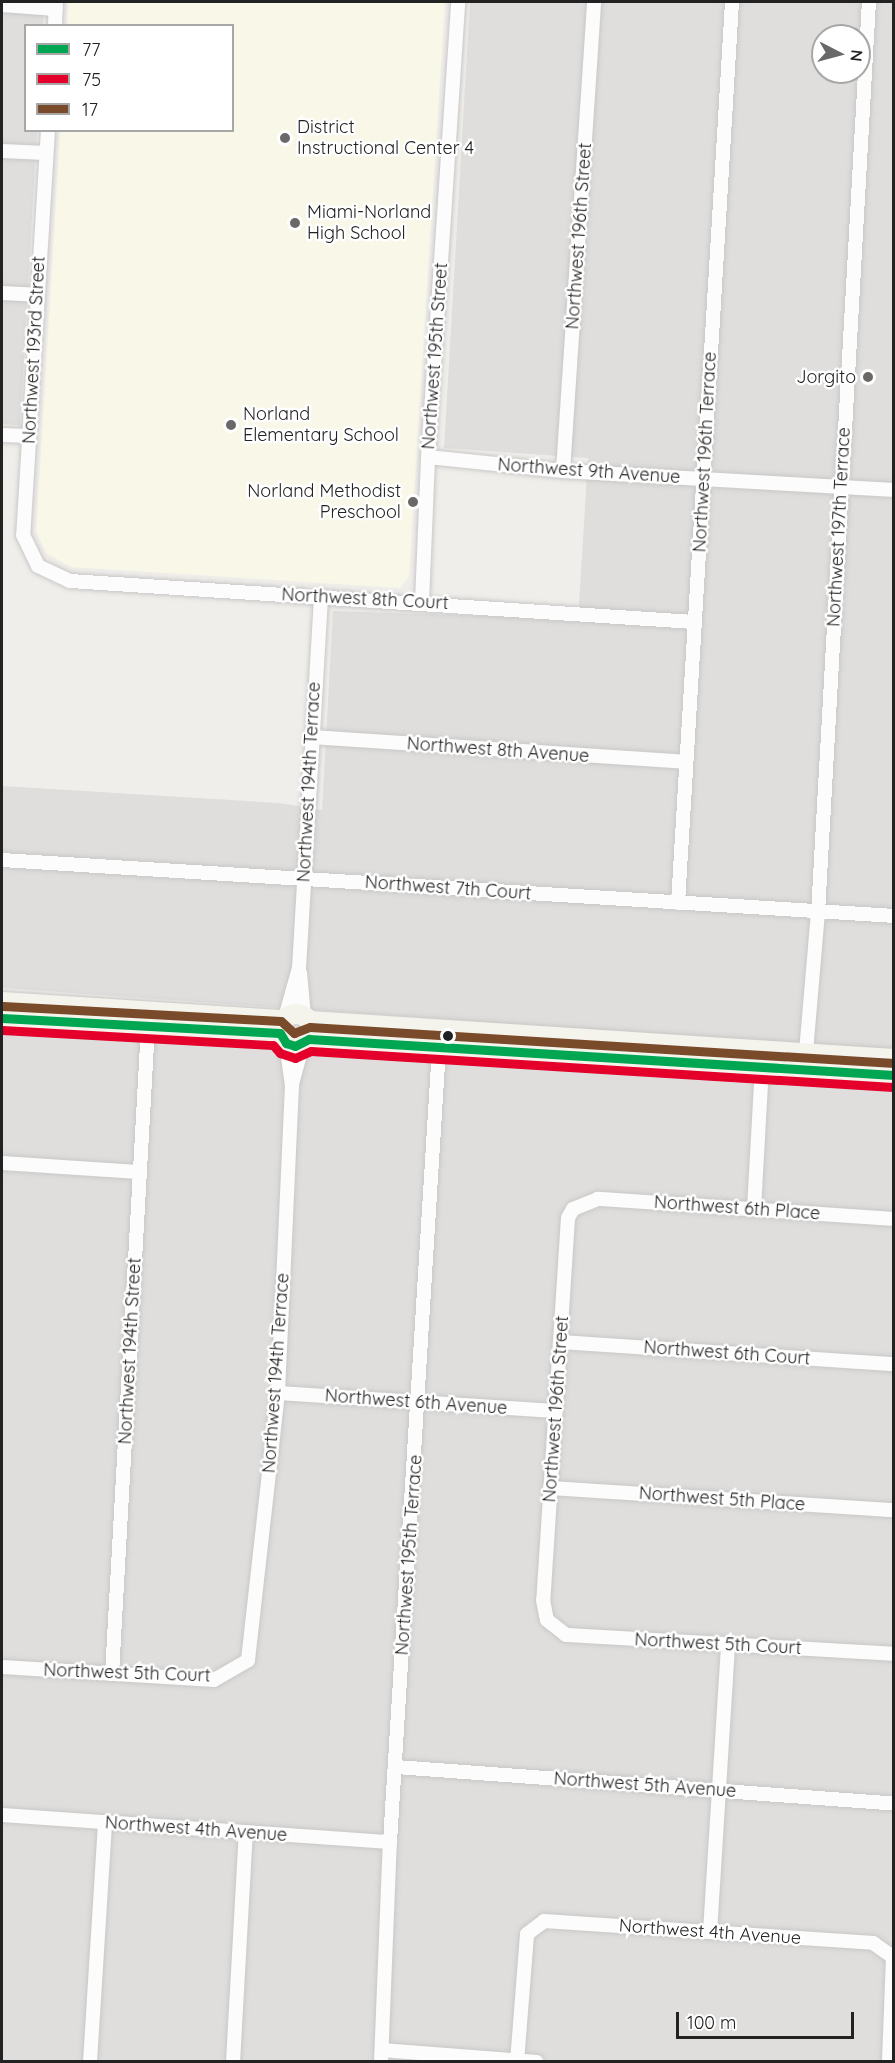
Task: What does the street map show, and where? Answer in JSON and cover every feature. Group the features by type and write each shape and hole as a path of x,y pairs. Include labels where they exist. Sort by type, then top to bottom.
{"street":[{"name":"Northwest 195th Street","path":"422,602 428,457 458,2"},
{"name":"Northwest 196th Street","path":"563,471 594,2"},
{"name":"Northwest 196th Terrace","path":"678,903 732,2"},
{"name":"Northwest 197th Terrace","path":"806,1052 818,913 869,2"},
{"path":"2,5 56,5 55,24"},
{"name":"Northwest 193rd Street","path":"38,566 23,535 48,132"},
{"path":"2,150 46,153"},
{"path":"2,293 37,295"},
{"path":"2,435 29,436"},
{"name":"Northwest 9th Avenue","path":"428,457 563,471 894,490"},
{"name":"Northwest 8th Court","path":"38,566 70,581 422,602 694,622"},
{"name":"Northwest 194th Terrace","path":"248,1660 278,1392 295,1029 320,597"},
{"name":"Northwest 8th Avenue","path":"311,737 686,762"},
{"name":"Northwest 7th Court","path":"2,860 894,916"},
{"path":"2,1002 295,1029 439,1048 894,1075"},
{"path":"2,1018 148,1027 295,1029 806,1052 894,1059"},
{"name":"Northwest 194th Street","path":"112,1674 148,1027"},
{"name":"Northwest 195th Terrace","path":"381,2056 390,1842 419,1403 439,1048"},
{"path":"754,1209 762,1066"},
{"path":"2,1163 139,1172"},
{"name":"Northwest 6th Place","path":"581,1203 598,1199 894,1219"},
{"name":"Northwest 196th Street","path":"547,1620 543,1600 568,1218 581,1203"},
{"name":"Northwest 6th Court","path":"560,1342 894,1364"},
{"name":"Northwest 6th Avenue","path":"278,1392 555,1411"},
{"name":"Northwest 5th Place","path":"550,1488 894,1510"},
{"name":"Northwest 5th Court","path":"547,1620 566,1635 894,1653"},
{"path":"710,1932 728,1645"},
{"name":"Northwest 5th Court","path":"2,1668 214,1680 248,1660"},
{"name":"Northwest 5th Avenue","path":"396,1767 894,1804"},
{"name":"Northwest 4th Avenue","path":"2,1815 390,1842"},
{"path":"90,2061 105,1822"},
{"path":"234,2061 246,1832"},
{"name":"Northwest 4th Avenue","path":"518,2061 527,1934 544,1921 873,1943 893,1957"},
{"path":"889,2061 893,1957"},
{"path":"381,2056 537,2061"}],"shaded area":[{"path":"2,2 44,2 43,24 24,24 24,132 37,132 20,425 2,424"},
{"path":"68,2 445,2 409,576 400,588 71,567 46,553 36,531 60,132 234,132 234,24 67,24"},
{"path":"470,2 893,2 893,1051 2,988 2,786 279,803 322,810 333,611 578,619 588,458 444,448"},
{"path":"2,1029 893,1086 893,2061 2,2061"}],"transit line":[{"name":"17","path":"3,1006 281,1021 294,1033 310,1027 894,1063"},
{"name":"77","path":"2,1018 280,1033 286,1043 295,1046 309,1039 894,1075"},
{"name":"75","path":"2,1030 273,1045 280,1053 295,1058 311,1051 893,1087"}],"place":[{"name":"District Instructional Center 4","path":"285,138"},
{"name":"Miami-Norland High School","path":"295,223"},
{"name":"Jorgito","path":"868,377"},
{"name":"Norland Elementary School","path":"231,425"},
{"name":"Norland Methodist Preschool","path":"413,502"}]}
